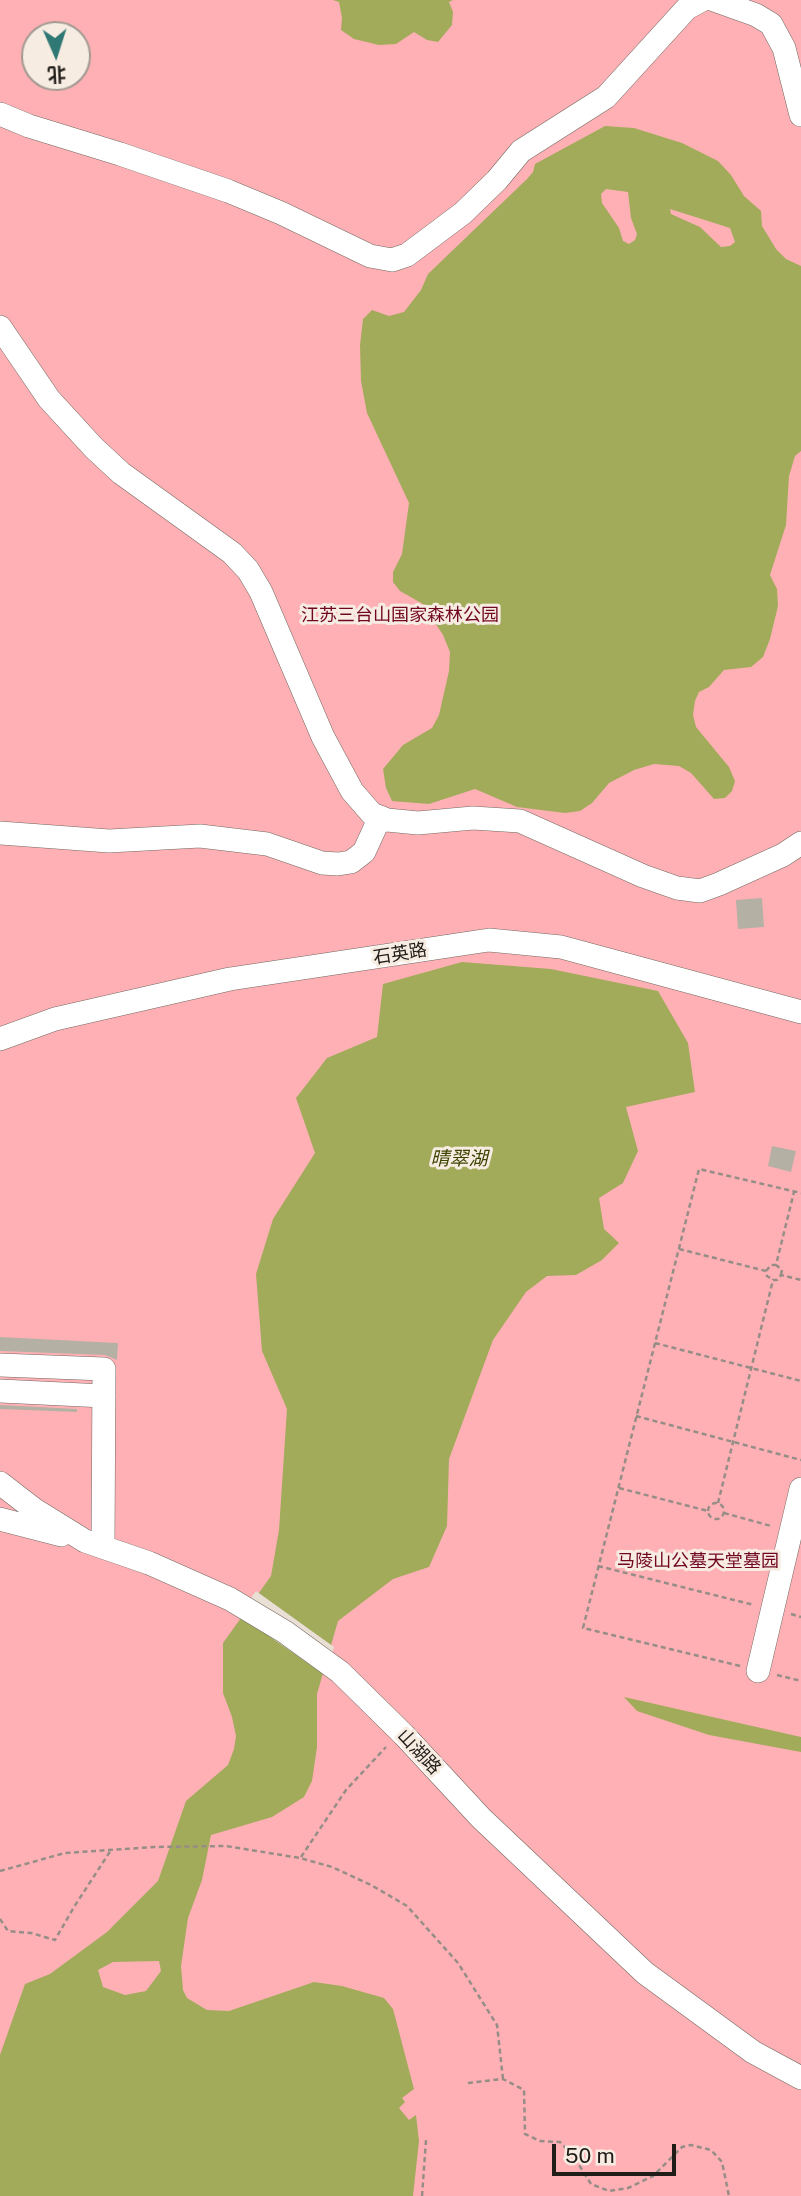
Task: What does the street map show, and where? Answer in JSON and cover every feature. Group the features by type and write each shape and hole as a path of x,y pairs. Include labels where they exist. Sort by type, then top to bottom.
{"street":[{"path":"0,114 228,191 370,256 392,260 407,255 463,213 498,180 521,151 607,97 687,8 702,0"},
{"path":"714,0 756,15 771,24 784,48 801,115"},
{"path":"0,327 49,398 94,448 121,473 232,553 248,570 261,592 329,748 352,791 372,814 418,823 473,818 520,821 643,876 677,888 700,891 797,850"},
{"path":"0,833 108,841 200,835 267,844 322,863 338,864 351,862 364,852 380,817"},
{"name":"石英路","path":"0,1039 55,1019 230,979 489,940 561,947 801,1012"},
{"path":"0,1365 104,1369 94,1544 0,1519"},
{"path":"0,1391 104,1396"},
{"name":"山湖路","path":"0,1483 35,1510 94,1544 149,1563 230,1599 285,1632 340,1672 400,1731 481,1818 645,1973 753,2052 801,2077"},
{"path":"758,1671 801,1489"}],"path":[{"path":"801,1193 699,1169 583,1628 801,1681"},
{"path":"776,1265 794,1191"},
{"path":"679,1249 766,1271"},
{"path":"766,1271 776,1265"},
{"path":"766,1271 768,1278 777,1280 782,1270 776,1265"},
{"path":"781,1275 801,1280"},
{"path":"718,1503 773,1280"},
{"path":"655,1343 801,1381"},
{"path":"636,1416 801,1460"},
{"path":"618,1487 708,1511 711,1517 716,1519 724,1513"},
{"path":"708,1511 712,1504 718,1503"},
{"path":"718,1503 724,1513"},
{"path":"724,1513 791,1531"},
{"path":"598,1566 801,1617"},
{"path":"300,1858 346,1790 400,1731"},
{"path":"0,1871 65,1853 154,1847 226,1846 300,1858 332,1867 407,1906 458,1963 497,2025 503,2079"},
{"path":"0,1919 8,1931 31,1933 55,1940 111,1850"},
{"path":"468,2083 503,2079 524,2090 525,2134 540,2141 560,2142 572,2154 591,2184 609,2191 628,2188 653,2176 682,2147 691,2145 711,2150 722,2162 729,2196"},
{"path":"422,2196 426,2140"}],"green space":[{"name":"江苏三台山国家森林公园","path":"0,0 801,0 801,2196 0,2196"}],"water":[{"path":"333,0 453,0 449,2 453,12 452,25 438,42 427,40 414,32 396,44 379,45 354,39 341,30 339,2"},
{"path":"605,126 634,128 682,143 718,161 744,196 761,211 762,226 776,249 786,259 801,266 801,451 795,456 789,476 786,525 770,575 777,589 778,606 763,657 751,667 724,670 709,687 699,692 693,715 696,727 729,767 735,781 732,791 725,798 714,799 691,773 679,766 654,764 634,770 609,783 592,803 580,811 565,813 517,807 475,789 429,804 392,801 386,788 383,769 403,745 432,728 439,715 449,671 450,652 443,635 423,604 400,591 393,582 393,572 402,554 409,503 367,413 361,381 360,345 363,319 372,310 389,316 404,312 421,290 428,274 527,179 535,164","holes":["606,189 628,192 631,218 637,234 635,240 629,244 623,241 619,228 602,203 601,194","670,209 730,228 735,242 721,247 700,227 671,214"]},
{"name":"晴翠湖","path":"462,962 551,969 658,991 688,1043 695,1092 626,1107 638,1151 623,1183 599,1198 604,1229 619,1243 602,1260 576,1275 547,1276 526,1292 493,1340 449,1459 447,1526 429,1567 393,1579 338,1621 317,1694 317,1747 312,1781 304,1797 272,1817 211,1835 202,1880 188,1918 181,1966 183,1990 187,1998 207,2010 229,2011 314,1982 342,1986 384,1998 393,2009 414,2089 402,2098 405,2102 399,2108 409,2120 416,2115 419,2141 413,2196 0,2196 0,2055 25,1984 50,1974 107,1932 158,1881 186,1801 228,1765 234,1749 236,1736 223,1693 223,1643 271,1576 279,1530 287,1409 262,1351 256,1274 273,1219 315,1153 296,1098 327,1058 377,1037 383,984","holes":["159,1961 161,1971 146,1991 125,1995 103,1987 98,1970 113,1962"]},
{"path":"624,1697 801,1737 801,1752 709,1735 637,1711"}],"pier":[{"path":"256,1591 334,1647 326,1676 239,1615"}],"building":[{"path":"762,898 764,927 738,929 736,900"},
{"path":"772,1146 796,1151 791,1172 768,1166"},
{"path":"0,1337 118,1343 117,1360 105,1355 0,1351"},
{"path":"0,1405 77,1409 77,1412 0,1409"}],"park label":[{"name":"马陵山公墓天堂墓园","path":"698,1561"}]}
